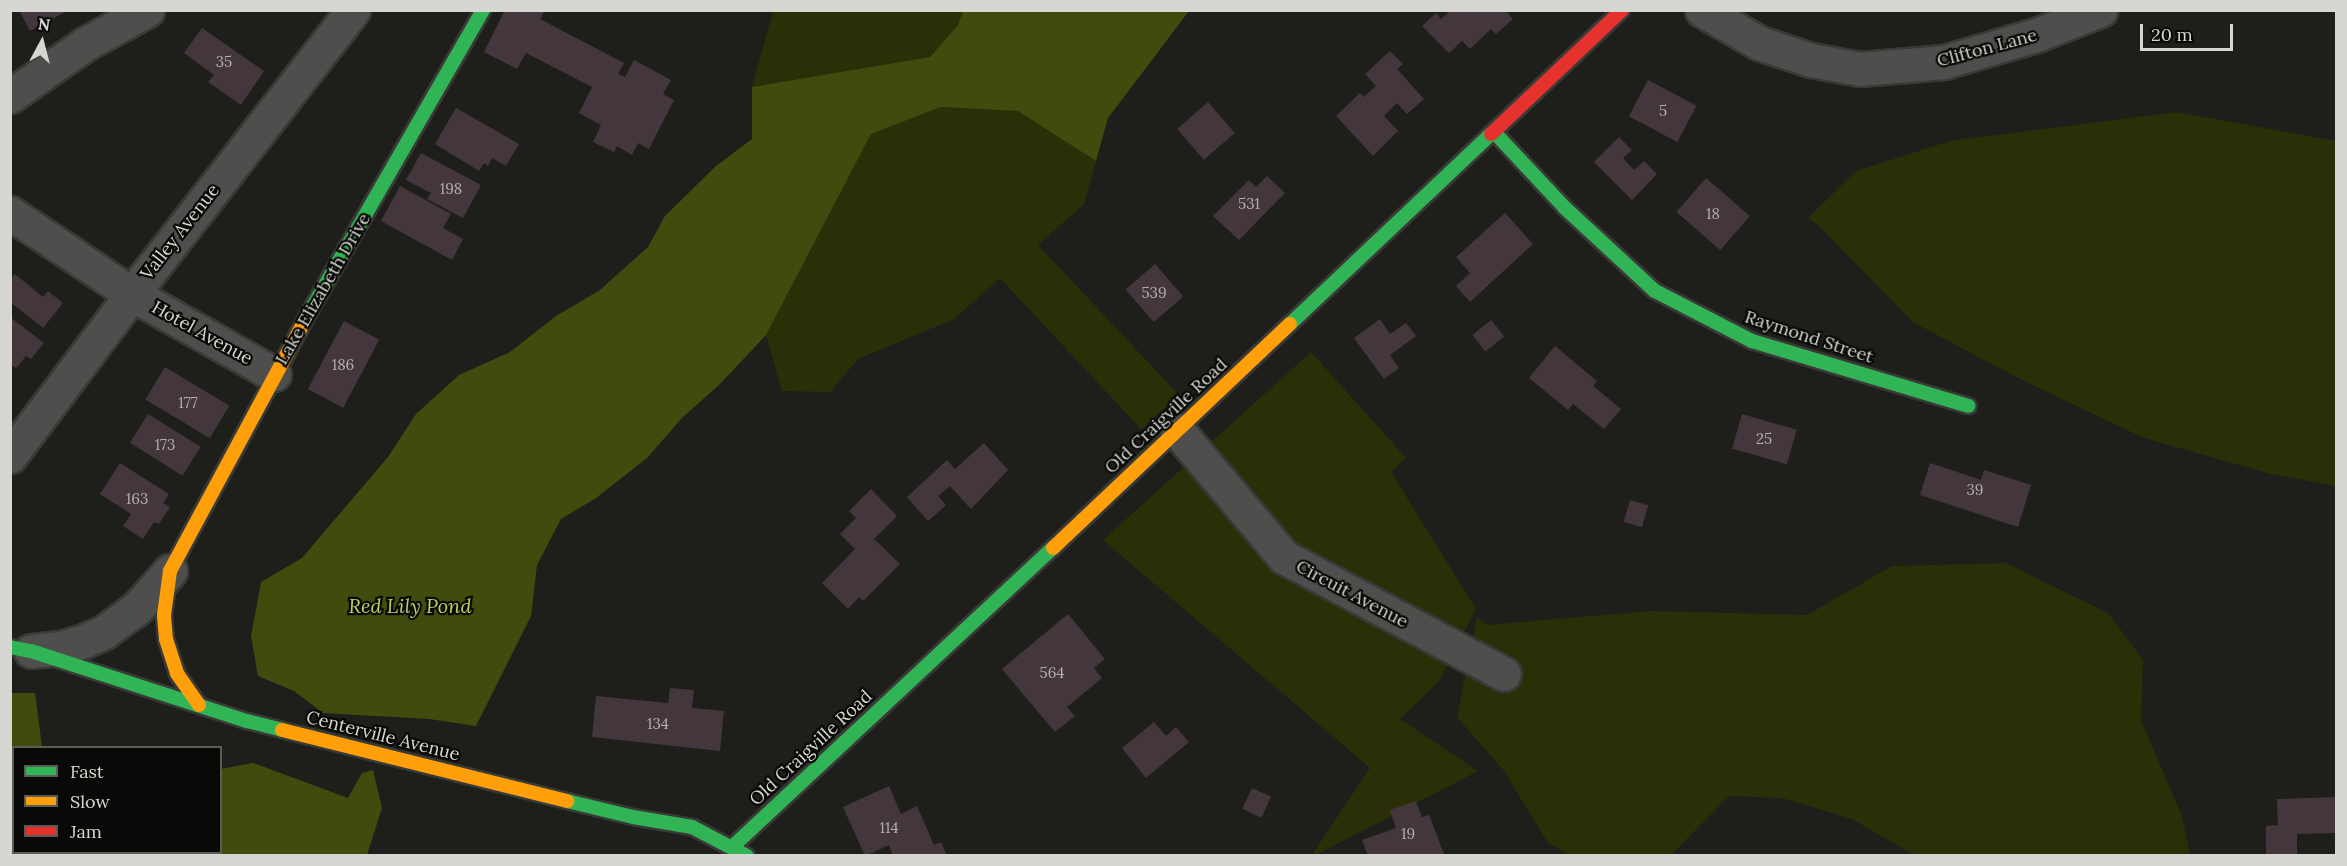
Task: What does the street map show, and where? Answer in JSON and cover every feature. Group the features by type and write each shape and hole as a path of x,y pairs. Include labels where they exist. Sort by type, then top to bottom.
{"street":[{"path":"10,96 85,44 147,10"},
{"name":"Valley Avenue","path":"10,456 132,294 353,10"},
{"name":"Lake Elizabeth Drive","path":"21,649 84,641 104,632 137,608 170,571 274,374 483,10"},
{"name":"Old Craigville Road","path":"732,851 1622,10"},
{"name":"Clifton Lane","path":"1702,10 1759,43 1810,60 1860,69 1944,62 2039,34 2100,10"},
{"name":"Raymond Street","path":"1494,132 1565,208 1655,291 1752,340 1968,406"},
{"name":"Hotel Avenue","path":"10,213 132,294 274,374"},
{"name":"Circuit Avenue","path":"1177,430 1284,557 1504,674"},
{"name":"Lake Elizabeth Drive","path":"170,571 165,606 166,639 177,673 199,705"},
{"name":"Centerville Avenue","path":"21,649 247,721 633,817 692,827 732,851 747,855"}],"shaded area":[{"path":"773,11 963,11 958,25 930,57 752,87"},
{"path":"941,107 1018,111 1096,161 1084,204 1038,245 1179,395 1141,429 1000,278 954,319 858,359 830,392 782,391 766,335 871,134"},
{"path":"2176,112 2336,141 2336,486 2271,474 2144,438 2020,379 1913,322 1818,225 1808,218 1856,171 1950,141"},
{"path":"1311,352 1406,458 1391,472 1476,609 1439,681 1400,719 1478,771 1316,855 1312,855 1370,768 1103,540"},
{"path":"2006,563 2108,613 2143,660 2141,720 2182,816 2190,855 1914,855 1852,819 1782,798 1729,796 1671,855 1570,855 1548,843 1504,771 1457,717 1477,617 1487,625 1651,611 1807,615 1892,566"}],"water":[{"name":"Red Lily Pond","path":"963,11 1189,11 1108,118 1096,161 1018,111 941,107 871,134 766,335 719,385 682,418 647,458 596,498 561,519 537,565 531,616 476,726 429,719 323,713 294,691 258,676 251,636 261,582 302,558 388,457 416,414 459,375 510,352 556,316 600,290 648,247 665,216 716,166 752,139 752,87 930,57 958,25"},
{"path":"11,693 35,693 42,746 12,746 12,854 222,854 222,769 253,763 348,798 362,773 373,770 382,808 367,855 11,855"}],"building":[{"path":"19,10 69,10 30,31"},
{"path":"505,10 545,10 540,19 624,63 618,74 625,77 634,60 671,80 663,94 674,100 649,149 638,143 632,155 617,146 614,152 593,142 601,125 579,113 592,87 526,53 517,69 484,52"},
{"path":"1451,10 1505,10 1513,19 1496,34 1491,29 1470,49 1462,41 1449,53 1422,26 1436,13 1441,19"},
{"path":"202,28 264,71 241,105 208,82 214,75 184,53"},
{"path":"1390,51 1403,64 1397,69 1424,99 1407,114 1397,103 1384,116 1398,131 1373,156 1336,116 1360,93 1364,97 1376,86 1365,74"},
{"path":"1648,80 1697,106 1677,142 1629,116"},
{"path":"1208,102 1235,133 1204,160 1177,129"},
{"path":"456,108 519,144 506,166 492,158 488,166 484,163 479,171 435,144"},
{"path":"1619,137 1632,150 1623,158 1634,170 1644,161 1657,174 1632,200 1594,162"},
{"path":"421,153 481,185 463,218 427,199 431,193 406,180"},
{"path":"1267,176 1285,193 1239,240 1213,216 1249,180 1256,187"},
{"path":"1706,178 1750,216 1720,250 1676,212"},
{"path":"400,186 451,214 443,228 463,239 452,260 381,221"},
{"path":"1505,213 1533,244 1470,302 1456,286 1470,273 1456,257"},
{"path":"1155,264 1183,296 1154,322 1126,290"},
{"path":"15,274 43,297 48,291 63,303 43,328 10,302 10,280"},
{"path":"10,317 44,343 31,359 26,356 16,368 10,364"},
{"path":"1380,319 1390,334 1406,323 1416,336 1390,355 1399,368 1384,379 1354,338"},
{"path":"1491,320 1504,336 1486,351 1472,335"},
{"path":"344,321 379,340 343,408 308,389"},
{"path":"1555,346 1597,381 1593,386 1621,409 1604,429 1573,404 1568,410 1529,378"},
{"path":"165,367 229,406 210,438 145,400"},
{"path":"148,414 201,447 183,476 130,443"},
{"path":"1742,414 1797,430 1787,464 1732,449"},
{"path":"984,443 1008,470 971,509 950,486 938,496 946,505 928,521 907,497 947,460 955,469"},
{"path":"120,463 169,494 163,503 170,507 159,524 154,522 143,539 123,526 131,514 100,494"},
{"path":"1930,463 1981,480 1984,470 2031,485 2018,527 1920,495"},
{"path":"871,489 897,516 874,539 900,564 863,601 859,597 848,609 822,583 855,549 840,534 856,518 849,511"},
{"path":"1630,500 1648,505 1642,527 1624,522"},
{"path":"1068,614 1105,659 1094,668 1102,678 1067,707 1075,716 1055,732 1002,669"},
{"path":"670,688 694,690 692,708 724,711 720,751 592,737 596,696 668,703"},
{"path":"1154,722 1166,736 1176,727 1189,742 1146,778 1122,748"},
{"path":"889,786 901,814 917,806 934,845 941,842 947,856 893,856 889,845 865,856 843,807"},
{"path":"1252,788 1271,797 1261,818 1242,809"},
{"path":"2336,797 2336,833 2297,834 2297,856 2266,856 2266,826 2278,825 2277,799"},
{"path":"1416,801 1422,817 1429,815 1444,854 1368,856 1362,840 1396,828 1390,810"}],"traffic: fast":[{"path":"306,318 483,10"},
{"path":"1494,132 1565,208 1655,291 1752,341 1968,406"},
{"path":"1290,324 1491,134"},
{"path":"732,847 1053,548"},
{"path":"10,647 31,651 247,721 282,730"},
{"path":"567,801 633,817 692,827 747,856"}],"traffic: slow":[{"path":"199,705 177,673 166,639 164,615 170,571 306,318"},
{"path":"1053,548 1290,324"},
{"path":"282,730 567,801"}],"traffic: jam":[{"path":"1491,134 1622,10"}]}
